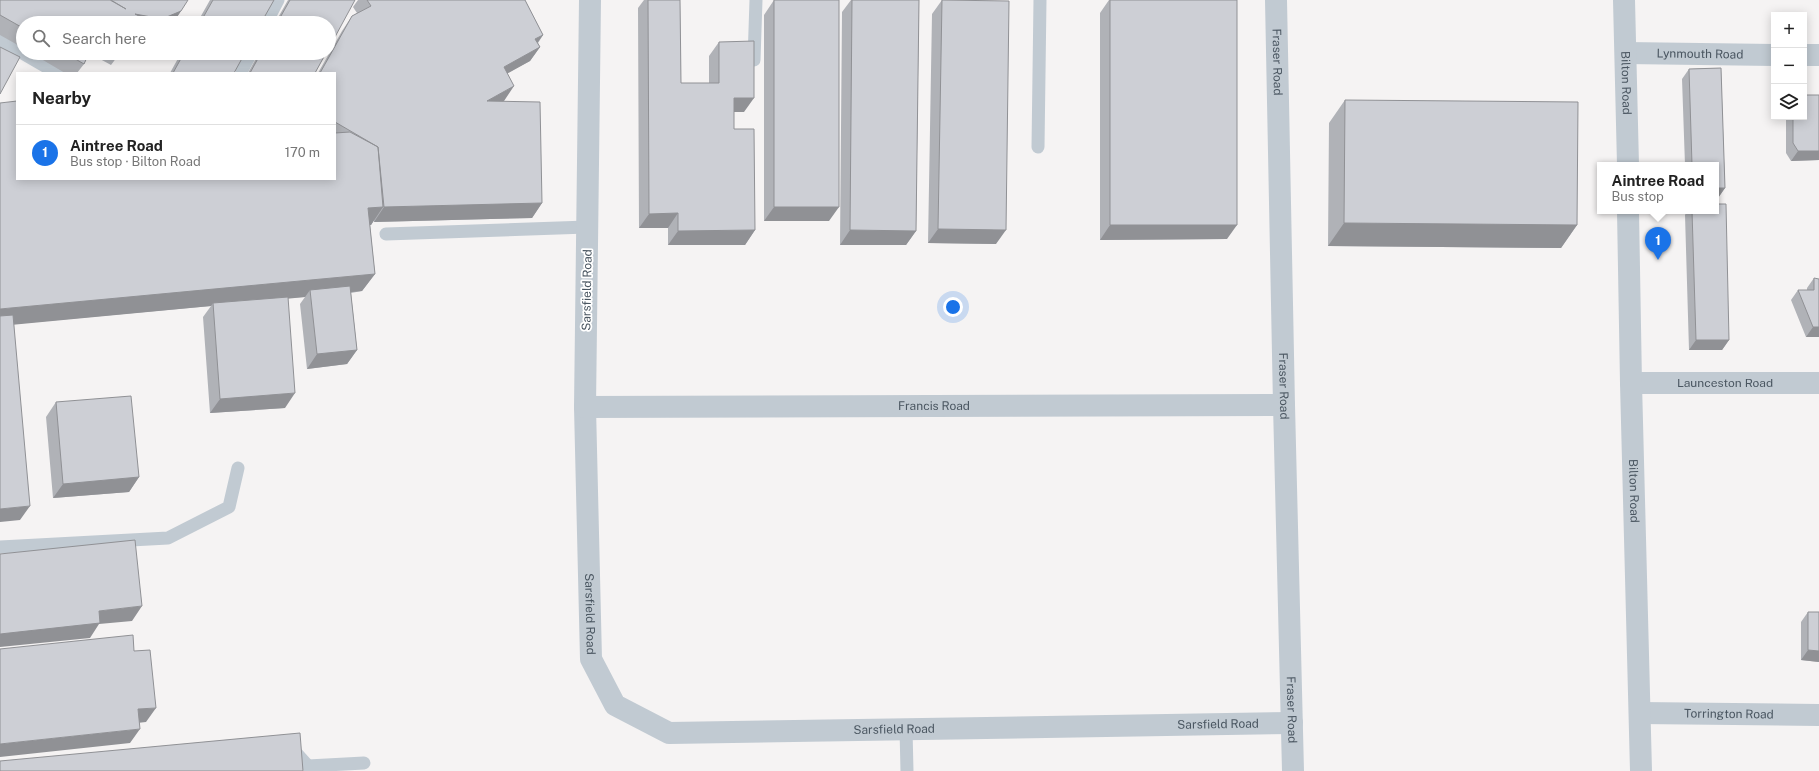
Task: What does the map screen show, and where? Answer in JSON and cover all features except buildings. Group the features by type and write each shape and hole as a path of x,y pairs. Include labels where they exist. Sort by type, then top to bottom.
{"street":[{"name":"Sarsfield Road","path":"590,0 585,407 591,659 615,705 669,733 1292,723"},
{"name":"Fraser Road","path":"1276,0 1293,771"},
{"name":"Bilton Road","path":"1624,0 1628,162"},
{"name":"Lynmouth Road","path":"1626,53 1771,55"},
{"path":"1807,55 1819,55"},
{"name":"Bilton Road","path":"1628,214 1641,771"},
{"name":"Launceston Road","path":"1631,383 1819,383"},
{"name":"Francis Road","path":"585,407 1284,405"},
{"name":"Torrington Road","path":"1640,713 1819,715"}],"lane":[{"path":"270,16 278,0"},
{"path":"754,60 756,0"},
{"path":"1038,147 1040,0"},
{"path":"0,40 16,49"},
{"path":"35,60 55,72"},
{"path":"242,70 247,60"},
{"path":"386,234 588,227"},
{"path":"0,547 168,538 229,507 238,468"},
{"path":"906,729 907,771"},
{"path":"282,737 308,766 364,763"}],"place":[{"name":"Aintree Road","path":"1658,260"}]}
